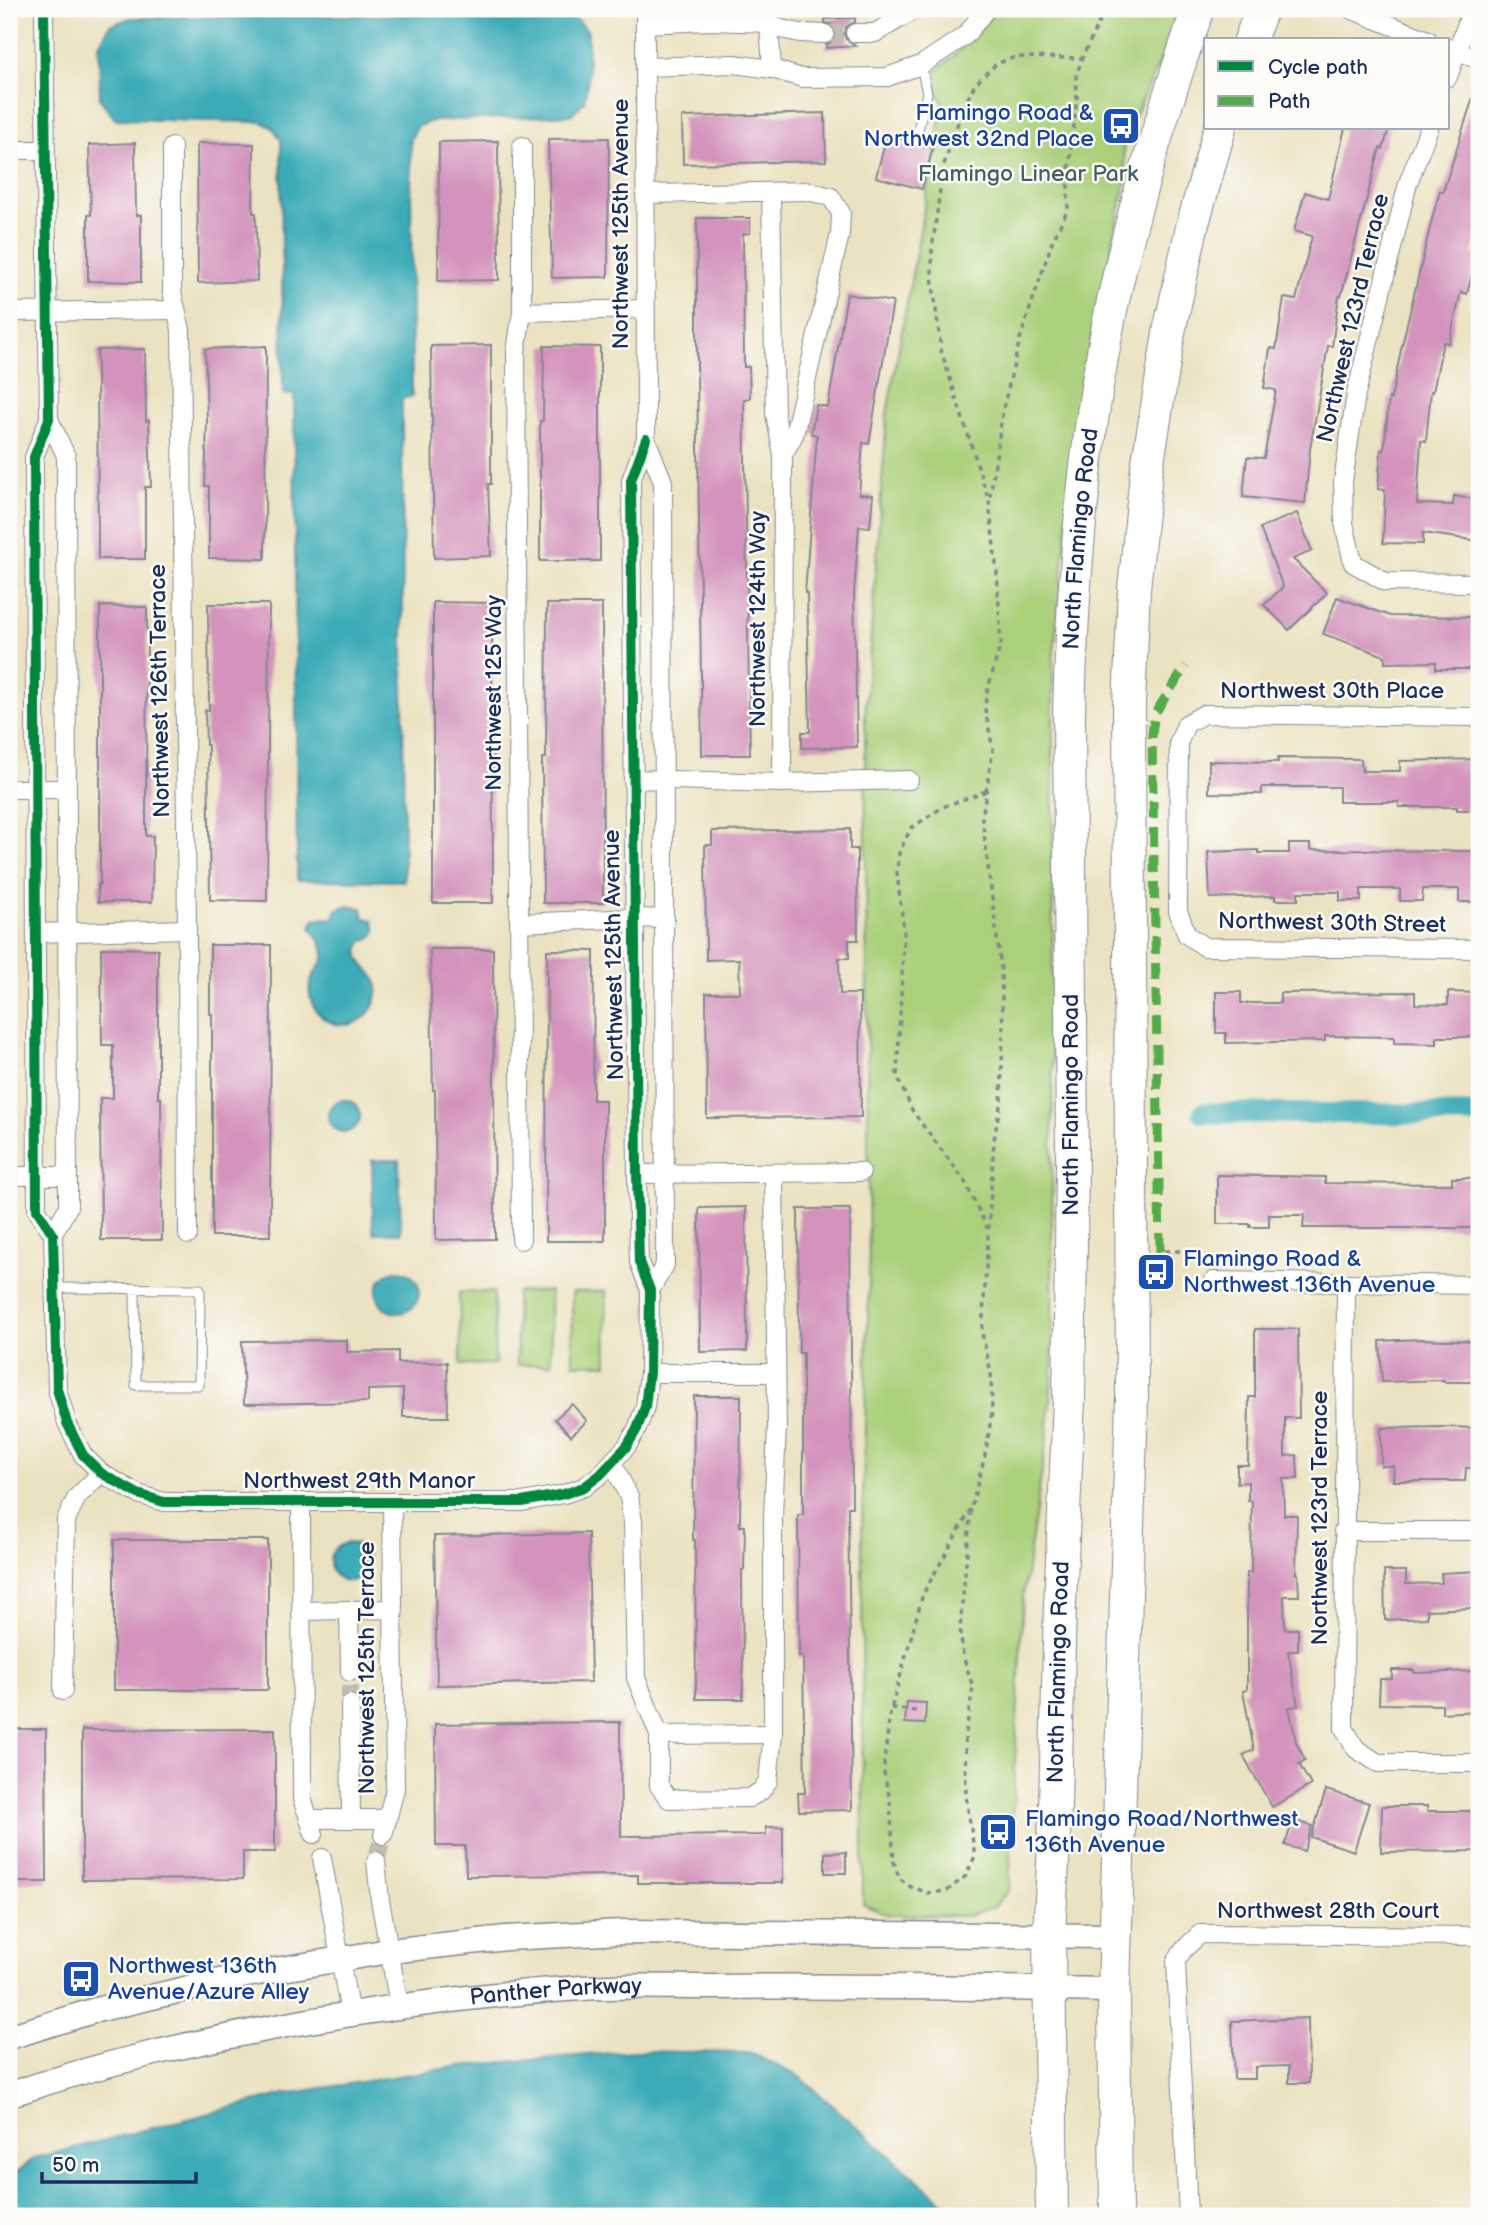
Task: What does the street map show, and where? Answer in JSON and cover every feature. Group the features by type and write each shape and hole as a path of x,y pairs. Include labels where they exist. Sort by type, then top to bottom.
{"highway":[{"name":"North Flamingo Road","path":"1052,2216 1048,1989 1059,1604 1069,1400 1072,1151 1069,716 1074,602 1086,463 1105,340 1131,224 1198,9"},
{"path":"1251,38 1262,9"},
{"path":"1116,2216 1114,1990 1132,1399 1129,705 1134,589 1146,474 1170,327 1192,227 1219,130"}],"main road":[{"path":"9,2037 96,2010 246,1975 389,1951 506,1938 622,1931 1116,1936"},
{"name":"Panther Parkway","path":"9,2095 157,2052 399,2005 583,1988 769,1986 1114,1990"}],"street":[{"path":"44,9 49,419 34,457 37,1210 54,1234"},
{"path":"708,21 740,9"},
{"path":"855,33 875,33 916,9"},
{"path":"645,67 734,64 772,69 802,78 887,77 921,65 966,35 986,9"},
{"path":"1350,9 1423,38"},
{"path":"1472,9 1452,50 1479,60"},
{"path":"645,16 769,23 800,33 825,34"},
{"name":"Northwest 125th Avenue","path":"612,1462 627,1446 637,1429 645,1407 649,1373 650,1290 639,1262 637,1174 631,480 646,439 645,16"},
{"path":"769,23 772,69"},
{"name":"Northwest 123rd Terrace","path":"1428,130 1408,183 1356,394 1343,482 1344,523 1353,563 1386,582 1479,583"},
{"name":"Northwest 125 Way","path":"521,1240 516,352 522,312 522,146"},
{"name":"Northwest 126th Terrace","path":"172,147 172,292 181,330 188,1235"},
{"path":"9,150 45,150"},
{"name":"Northwest 124th Way","path":"645,194 808,191 831,197 841,213 840,234 794,435 783,454"},
{"name":"Northwest 124th Way","path":"771,193 775,414 783,454 782,783"},
{"path":"522,312 645,309"},
{"path":"9,312 176,310"},
{"path":"49,419 66,456 68,1207 54,1234 57,1389 67,1423 83,1455 100,1473 77,1497 66,1520 63,1692"},
{"name":"Northwest 125th Avenue","path":"646,439 663,482 665,1265 650,1290"},
{"name":"Northwest 30th Place","path":"1186,936 1178,911 1179,742 1186,724 1203,714 1479,717"},
{"path":"633,779 782,783 909,780"},
{"path":"9,789 67,789"},
{"path":"519,923 665,919"},
{"path":"36,933 187,929"},
{"name":"Northwest 30th Street","path":"1186,936 1205,947 1479,950"},
{"path":"612,1462 629,1497 633,1522 636,1678 659,1735 659,1786 669,1799 749,1798 761,1791 768,1781 773,1734 773,1517 777,1427 774,1172"},
{"path":"637,1174 861,1172"},
{"path":"9,1176 67,1176"},
{"path":"1213,1282 1479,1285"},
{"name":"Northwest 123rd Terrace","path":"1346,1284 1344,1728 1356,1749 1378,1763 1479,1763"},
{"path":"649,1373 775,1373"},
{"name":"Northwest 29th Manor","path":"100,1473 138,1494 164,1502 522,1502 543,1500 584,1487 612,1462"},
{"path":"301,1502 302,1798 312,1826 351,1819 350,1704"},
{"name":"Northwest 125th Terrace","path":"351,1819 385,1827 396,1789 392,1502"},
{"path":"1343,1531 1479,1531"},
{"path":"301,1611 394,1609"},
{"path":"349,1610 350,1672"},
{"path":"659,1735 773,1734"},
{"path":"322,1858 350,2014"},
{"path":"376,1861 399,2005"},
{"name":"Northwest 28th Court","path":"1188,2216 1176,1961 1200,1934 1479,1936"}],"lane":[{"path":"916,138 927,93 921,65"},
{"path":"56,1288 135,1288 200,1289 200,1385 136,1385 135,1288"}],"path":[{"path":"989,501 1003,409 1020,339 1052,242 1068,209 1068,179 1077,97 1076,78 1104,9"},
{"path":"971,1509 923,1594 891,1708 884,1773 890,1800 894,1862 899,1878 911,1887 929,1893 947,1891 966,1876 975,1856 966,1784 965,1737 973,1688 963,1656 960,1628 971,1509 986,1451 992,1412 991,1373 982,1333 1003,1029 1001,969 982,818 993,749 985,709 986,695 1001,643 998,573 989,501 942,350 932,276 932,250 943,167 963,108 975,84 996,64 1015,57 1082,58"},
{"path":"986,791 943,807 911,828 899,853 897,873 904,932 897,1076 913,1112 964,1180 988,1230"},
{"path":"1131,1251 1199,1251 1213,1282"},
{"path":"891,1708 916,1711"}],"green space":[{"name":"Flamingo Linear Park","path":"997,9 1178,9 1164,53 1123,142 1126,181 1082,380 1053,662 1052,1377 1047,1437 1023,1596 1009,1890 994,1907 969,1916 889,1915 863,1904 862,1529 869,1282 865,715 887,414 943,102 931,76 969,42"},
{"path":"550,1291 551,1364 517,1365 516,1292"},
{"path":"606,1291 607,1364 573,1364 572,1292"},
{"path":"459,1292 494,1292 495,1364 461,1365"}],"water":[{"path":"567,13 588,32 588,80 584,102 571,115 432,121 418,126 411,138 412,396 402,399 404,881 297,880 294,395 283,394 281,140 273,128 262,122 115,119 100,99 99,45 110,25 131,18"},
{"path":"345,906 362,908 364,918 373,920 376,931 369,940 363,941 358,951 360,959 376,981 377,989 370,1012 357,1022 342,1025 322,1017 313,1005 309,991 311,979 324,954 311,926 315,919 334,918 337,909"},
{"path":"344,1100 355,1105 360,1116 355,1127 344,1132 333,1127 328,1116 333,1105"},
{"path":"372,1160 399,1160 401,1233 373,1233"},
{"path":"398,1271 413,1277 419,1292 413,1307 398,1313 383,1307 377,1292 383,1277"},
{"path":"349,1543 362,1549 368,1562 362,1575 349,1581 336,1575 330,1562 336,1549"},
{"path":"634,2051 751,2053 800,2077 959,2216 9,2216 9,2178 35,2158 285,2094 461,2066"}],"building":[{"path":"855,18 855,22 846,27 844,34 846,39 856,46 826,48 826,45 834,41 836,34 832,25 825,23 825,19"},
{"path":"1475,91 1479,91 1479,232 1473,254 1477,255 1467,294 1461,292 1449,343 1443,342 1433,392 1431,391 1426,441 1421,440 1417,504 1453,505 1454,496 1479,500 1479,541 1423,533 1423,544 1383,543 1385,490 1378,489 1389,398 1391,399 1433,215"},
{"path":"825,113 826,161 683,164 682,117"},
{"path":"1345,130 1388,130 1383,149 1380,148 1339,296 1332,346 1328,346 1310,449 1305,503 1243,497 1247,457 1264,458 1276,390 1264,388 1270,348 1276,349 1284,298 1296,300 1312,236 1294,231 1305,192 1328,199"},
{"path":"887,135 910,141 914,145 933,147 922,189 876,177"},
{"path":"609,138 608,277 552,278 548,139"},
{"path":"498,141 499,280 438,281 439,142"},
{"path":"135,143 136,215 141,215 141,282 88,281 88,215 91,215 89,145"},
{"path":"197,143 254,144 253,213 256,213 257,281 198,283"},
{"path":"697,218 750,218 750,233 743,234 744,367 749,367 750,398 744,399 750,755 702,755"},
{"path":"847,294 893,302 869,444 863,443 859,494 873,495 870,527 859,526 854,594 857,747 802,748 802,732 810,732 805,593 817,435 811,434 816,405 828,407"},
{"path":"491,345 491,484 488,484 491,556 434,558 431,346"},
{"path":"266,346 265,559 209,558 209,486 205,486 205,349"},
{"path":"544,346 600,347 600,561 540,561 540,421 543,421"},
{"path":"145,349 146,421 149,420 151,487 145,487 145,559 98,559 97,350"},
{"path":"1297,513 1312,551 1293,559 1327,593 1289,630 1264,605 1283,587 1260,528"},
{"path":"1337,597 1390,616 1477,617 1477,669 1436,669 1436,662 1385,663 1385,656 1323,634"},
{"path":"433,602 492,603 493,903 433,903"},
{"path":"208,604 269,604 267,901 210,900 205,710 209,710"},
{"path":"547,604 602,604 603,903 543,903 542,758 546,758"},
{"path":"100,606 147,607 146,836 153,836 152,902 98,902"},
{"path":"1278,758 1361,759 1362,771 1400,771 1400,761 1479,759 1479,810 1457,810 1457,807 1399,807 1399,802 1339,802 1339,787 1262,787 1262,794 1209,793 1209,761 1278,762"},
{"path":"850,829 850,849 857,849 858,940 849,940 849,958 839,958 840,994 860,994 861,1117 707,1118 706,993 740,993 739,959 706,960 705,845 712,845 712,831"},
{"path":"1289,844 1310,844 1310,850 1479,851 1479,902 1459,902 1459,889 1423,889 1422,901 1400,901 1400,889 1361,889 1361,901 1340,901 1340,892 1298,892 1298,900 1275,900 1275,896 1210,898 1208,852 1258,850 1258,853 1289,853"},
{"path":"210,945 271,945 270,1236 212,1236"},
{"path":"101,948 158,949 162,1240 101,1240 100,1098 113,1098 113,1045 102,1045"},
{"path":"430,949 493,949 495,1239 436,1240"},
{"path":"547,950 594,951 593,1100 605,1100 605,1241 546,1241"},
{"path":"1216,992 1241,992 1241,1003 1280,1003 1280,993 1415,992 1415,1004 1448,1005 1448,992 1479,993 1479,1037 1437,1037 1437,1044 1394,1043 1394,1037 1325,1036 1325,1041 1226,1043 1226,1033 1216,1033"},
{"path":"1217,1175 1325,1177 1325,1183 1452,1184 1452,1178 1479,1178 1479,1216 1473,1216 1473,1228 1303,1228 1304,1215 1269,1215 1269,1227 1217,1224"},
{"path":"746,1207 747,1351 700,1352 699,1208"},
{"path":"798,1209 850,1209 852,1507 848,1507 852,1810 799,1811 798,1793 805,1793 803,1657 799,1657 798,1515 803,1515 803,1353 799,1353"},
{"path":"1255,1329 1298,1329 1299,1418 1285,1418 1285,1456 1297,1455 1298,1479 1283,1479 1284,1515 1297,1515 1296,1574 1299,1596 1284,1596 1285,1629 1298,1629 1298,1651 1288,1651 1298,1706 1289,1707 1296,1742 1305,1760 1299,1764 1311,1785 1272,1807 1243,1755 1254,1750 1243,1691 1247,1690 1247,1573 1251,1573 1252,1501 1248,1501 1248,1482 1237,1483 1237,1465 1248,1465 1249,1397 1255,1397"},
{"path":"347,1340 347,1352 398,1351 398,1363 447,1362 448,1417 403,1417 403,1389 368,1390 368,1402 244,1404 242,1341"},
{"path":"1380,1341 1479,1341 1479,1382 1382,1382"},
{"path":"694,1396 741,1396 740,1526 745,1526 742,1570 743,1699 696,1699"},
{"path":"572,1404 587,1421 571,1436 555,1419"},
{"path":"1381,1428 1479,1428 1479,1468 1466,1468 1465,1481 1393,1481 1394,1466 1381,1466"},
{"path":"588,1533 591,1682 437,1685 434,1536"},
{"path":"114,1540 268,1540 268,1690 114,1690"},
{"path":"1384,1571 1406,1571 1406,1584 1442,1583 1441,1573 1479,1571 1479,1596 1473,1596 1474,1608 1427,1610 1427,1618 1385,1620"},
{"path":"1392,1670 1414,1670 1414,1673 1479,1671 1479,1711 1442,1713 1442,1705 1379,1704 1380,1679 1392,1679"},
{"path":"907,1702 926,1703 925,1724 905,1723"},
{"path":"620,1722 621,1836 766,1835 766,1827 783,1827 783,1883 638,1883 638,1875 466,1876 465,1846 436,1846 435,1724"},
{"path":"9,1729 46,1729 47,1882 9,1882"},
{"path":"275,1729 275,1852 243,1852 243,1879 82,1880 82,1730"},
{"path":"1326,1790 1369,1803 1354,1851 1311,1837"},
{"path":"1382,1806 1427,1806 1427,1811 1479,1811 1479,1851 1381,1852"},
{"path":"1293,1820 1312,1826 1304,1851 1285,1845"},
{"path":"846,1852 846,1873 825,1873 825,1853"},
{"path":"1308,2018 1309,2083 1289,2083 1289,2066 1255,2067 1255,2079 1234,2079 1232,2021"}],"waterway":[{"path":"1203,1113 1479,1114"}],"tunnel":[{"path":"825,34 855,33"},
{"path":"350,1672 350,1704"},
{"path":"376,1861 383,1835"}],"marked path":[{"path":"1160,1251 1152,733 1155,713 1186,666"}],"cycle path":[{"path":"44,9 49,419 34,457 37,1210 53,1234 57,1389 67,1423 83,1455 101,1473 138,1494 164,1502 522,1502 564,1494 584,1487 600,1475 627,1446 637,1429 645,1407 649,1373 650,1290 639,1262 631,480 646,439"}],"place":[{"name":"Flamingo Road & Northwest 32nd Place","path":"1121,126"},
{"name":"Flamingo Road & Northwest 136th Avenue","path":"1156,1272"},
{"name":"Flamingo Road/Northwest 136th Avenue","path":"998,1832"},
{"name":"Northwest 136th Avenue/Azure Alley","path":"81,1979"}]}
